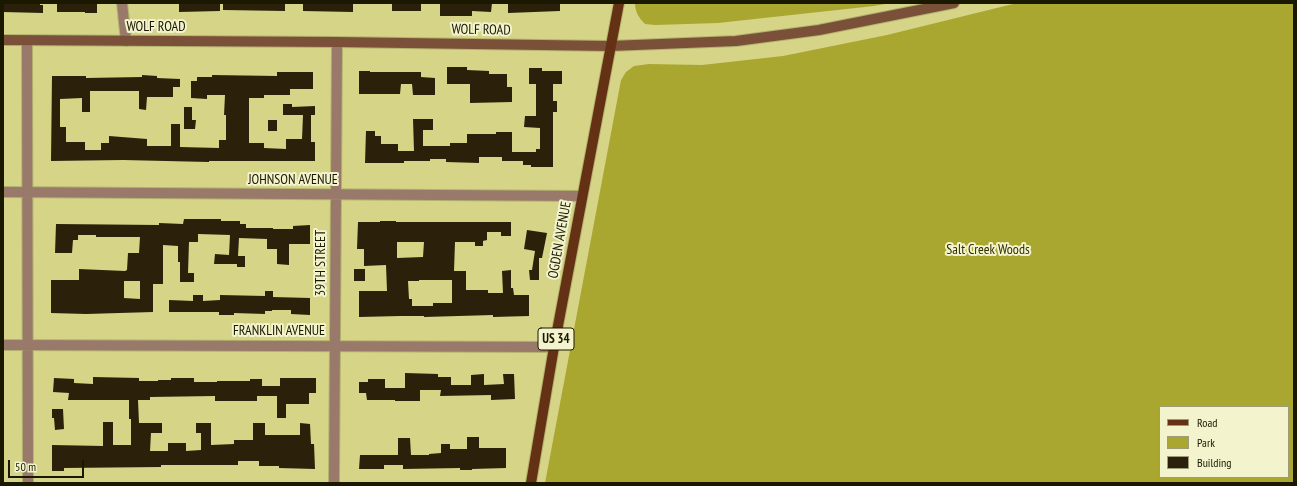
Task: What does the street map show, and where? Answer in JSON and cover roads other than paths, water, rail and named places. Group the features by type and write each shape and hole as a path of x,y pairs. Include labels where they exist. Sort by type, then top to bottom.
{"main road":[{"name":"OGDEN AVENUE","path":"531,483 554,347 619,3"},
{"name":"WOLF ROAD","path":"3,40 337,42 610,46 736,42 819,30 954,3"}],"street":[{"path":"122,3 126,41"},
{"path":"27,41 28,483"},
{"name":"39TH STREET","path":"334,483 337,42"},
{"name":"JOHNSON AVENUE","path":"3,192 582,196"},
{"name":"FRANKLIN AVENUE","path":"3,345 335,345 554,347"}],"park label":[{"name":"Salt Creek Woods","path":"988,250"}]}
